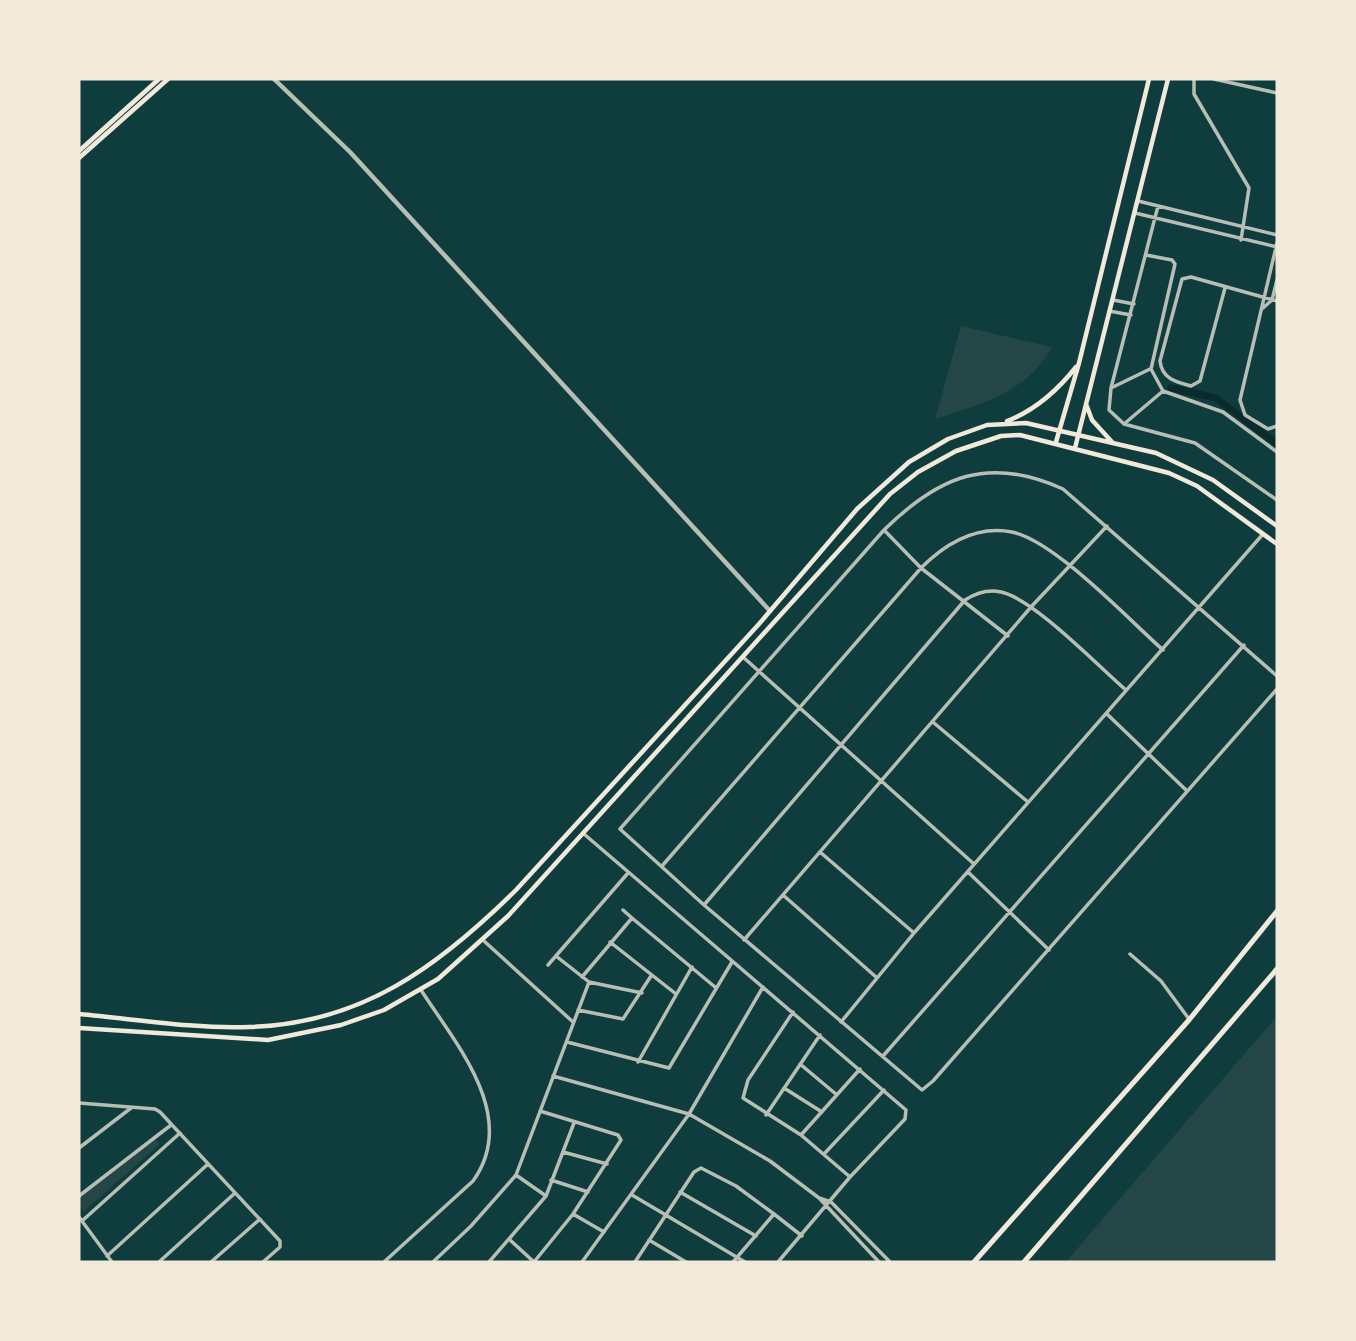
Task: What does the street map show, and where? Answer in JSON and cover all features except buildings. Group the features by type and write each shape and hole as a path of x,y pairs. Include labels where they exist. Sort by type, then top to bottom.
{"highway":[{"path":"974,1262 1189,1020 1277,911"},
{"path":"1024,1262 1277,969"}],"main road":[{"path":"79,151 159,79"},
{"path":"79,158 168,79"},
{"path":"1056,442 1079,363 1149,79"},
{"path":"1075,448 1168,79"},
{"path":"79,1014 248,1027 296,1023 338,1013 379,998 411,979 480,926 770,611 850,516 895,473 948,439 1020,416 1048,397 1079,363"},
{"path":"1086,403 1092,420 1113,443"},
{"path":"1003,422 1026,423 1156,453 1196,470 1276,522"},
{"path":"79,1028 268,1040 341,1025 384,1010 421,990 484,941 584,834 872,513 918,472 956,451 1001,436 1020,435 1056,442 1169,473 1197,486 1277,544"},
{"path":"770,611 778,619"},
{"path":"338,1013 341,1025"}],"street":[{"path":"274,79 350,152 770,611"},
{"path":"1194,79 1194,94 1249,188 1241,240"},
{"path":"1214,79 1277,93"},
{"path":"1246,85 1248,79"},
{"path":"1138,201 1277,235"},
{"path":"1158,205 1111,388 1109,410 1124,424 1195,443 1277,500"},
{"path":"1135,213 1241,240 1277,246 1262,298 1263,308 1240,400 1245,415 1268,429 1277,426"},
{"path":"1190,227 1194,215"},
{"path":"1146,255 1172,260 1175,264 1151,369 1163,391 1223,412 1277,452"},
{"path":"1225,288 1201,379 1195,386 1171,380 1162,370 1160,361 1180,282 1191,277 1275,301"},
{"path":"1275,301 1277,279"},
{"path":"1111,299 1134,304"},
{"path":"1263,308 1275,301"},
{"path":"1108,310 1131,315"},
{"path":"1111,388 1151,369"},
{"path":"1124,424 1163,391"},
{"path":"1277,676 1063,489 1042,480 1000,474 953,478 939,484 884,530 621,825 623,832 704,905 919,1090 927,1087 1277,689"},
{"path":"744,940 934,723 1031,607 1107,526"},
{"path":"884,530 921,568 1008,636"},
{"path":"662,866 921,568 936,553 963,537 998,531 1026,537 1069,566 1163,650"},
{"path":"841,1022 914,933 1263,534"},
{"path":"704,905 965,600 980,593 999,591 1031,607 1127,691"},
{"path":"883,1057 1244,645"},
{"path":"743,657 974,864"},
{"path":"1106,713 1186,790"},
{"path":"934,723 1028,802"},
{"path":"584,834 906,1110 907,1117 850,1177 778,1262"},
{"path":"819,852 914,933"},
{"path":"968,872 1049,950"},
{"path":"548,965 628,873"},
{"path":"783,895 877,977"},
{"path":"623,910 715,987"},
{"path":"582,977 632,918"},
{"path":"484,941 573,1022"},
{"path":"610,942 676,994"},
{"path":"1130,954 1161,981 1189,1020"},
{"path":"556,956 589,982 642,993"},
{"path":"567,1042 638,1062 670,1067 732,961"},
{"path":"638,1062 692,967"},
{"path":"578,1010 622,1019 651,976"},
{"path":"435,1262 516,1175 589,982"},
{"path":"584,1261 689,1114 763,987"},
{"path":"384,1262 473,1181 482,1164 488,1138 481,1085 421,990"},
{"path":"793,1012 742,1093 746,1102 801,1135 850,1177"},
{"path":"766,1115 820,1035"},
{"path":"800,1064 837,1095"},
{"path":"801,1135 860,1069"},
{"path":"553,1076 689,1114 770,1161 819,1198 831,1202 890,1262"},
{"path":"784,1088 822,1112"},
{"path":"824,1154 884,1090"},
{"path":"79,1103 155,1109 172,1124 281,1243 263,1262"},
{"path":"79,1148 133,1107"},
{"path":"509,1239 534,1262 573,1214 621,1144 618,1135 540,1111"},
{"path":"489,1262 545,1196 574,1123"},
{"path":"79,1196 172,1124"},
{"path":"112,1262 80,1219 180,1133"},
{"path":"563,1152 607,1164"},
{"path":"107,1256 208,1164"},
{"path":"635,1262 694,1172 704,1168 736,1186 802,1236"},
{"path":"516,1175 545,1196"},
{"path":"551,1181 587,1192"},
{"path":"680,1192 756,1236"},
{"path":"159,1262 235,1194"},
{"path":"632,1195 745,1262"},
{"path":"819,1198 825,1208 879,1262"},
{"path":"573,1214 604,1232"},
{"path":"733,1262 774,1214"},
{"path":"211,1262 260,1219"},
{"path":"846,1229 852,1223"},
{"path":"649,1240 687,1262"}],"shaded area":[{"path":"961,326 1052,347 1042,362 1017,386 986,401 935,419"},
{"path":"1277,1016 1277,1262 1066,1262 1087,1237"},
{"path":"155,1139 160,1144 84,1211 79,1205 79,1198"}],"waterway":[{"path":"1171,388 1216,398 1277,444"}]}
